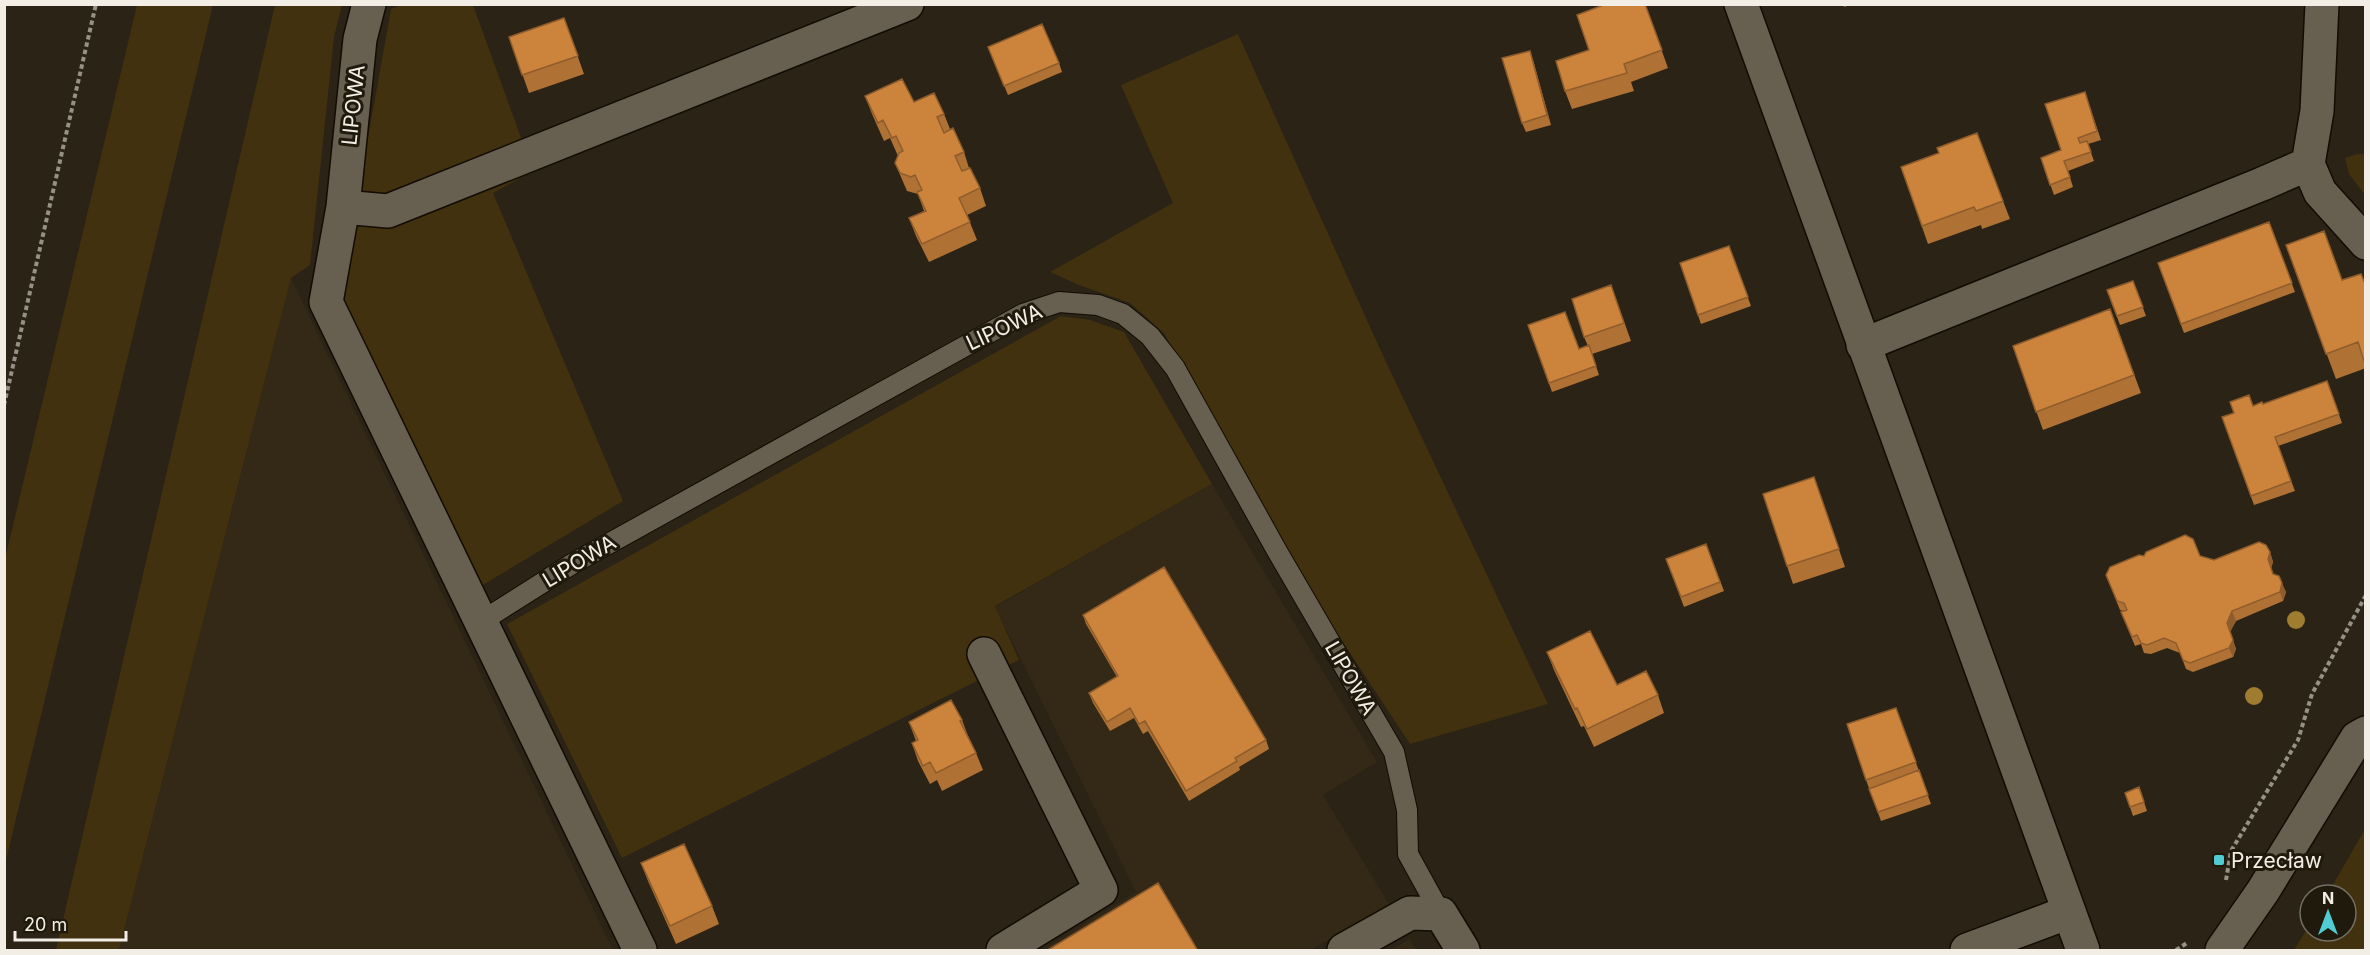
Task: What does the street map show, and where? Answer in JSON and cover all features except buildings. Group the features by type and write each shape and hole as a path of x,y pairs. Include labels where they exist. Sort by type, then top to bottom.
{"street":[{"name":"LIPOWA","path":"369,4 360,39 343,207 326,302 640,951"},
{"path":"343,207 388,211 907,4"},
{"path":"1741,4 2083,951"},
{"path":"2322,4 2317,111 2308,164 2320,192 2366,243"},
{"path":"1863,345 2308,164"},
{"path":"984,654 1101,890 1003,951"},
{"path":"2222,951 2263,891 2363,731"},
{"path":"1966,951 2069,912"},
{"path":"1344,951 1410,913 1441,914"},
{"name":"LIPOWA","path":"1441,914 1463,951"}],"lane":[{"name":"LIPOWA","path":"482,621 572,564 858,403 1023,314 1059,302 1098,304 1123,314 1150,336 1175,368 1277,551 1394,752 1407,810 1408,854 1441,914"}],"path":[{"path":"4,405 96,4"},
{"path":"2225,886 2230,852 2298,740 2312,694 2366,595"}],"shaded area":[{"path":"403,4 473,5 533,171 493,193 623,501 481,586 343,301 361,177 391,9"},
{"path":"137,5 213,5 5,864 5,559"},
{"path":"275,5 342,5 334,37 310,265 291,278 119,950 56,950"},
{"path":"1238,34 1380,349 1548,704 1410,744 1304,583 1164,333 1130,303 1050,272 1173,203 1121,85"},
{"path":"2365,154 2365,195 2349,174 2345,158"},
{"path":"291,278 613,950 119,950"},
{"path":"1061,316 1090,320 1124,332 1212,484 995,606 1019,660 622,858 507,624"},
{"path":"1212,484 1377,762 1323,795 1389,904 1311,950 1042,950 1136,892 995,607"},
{"path":"2365,829 2365,950 2294,950 2298,943 2358,943 2358,883 2334,883"},
{"path":"1409,939 1417,950 1391,950"}],"place":[{"name":"Przecław","path":"2219,860"}]}
